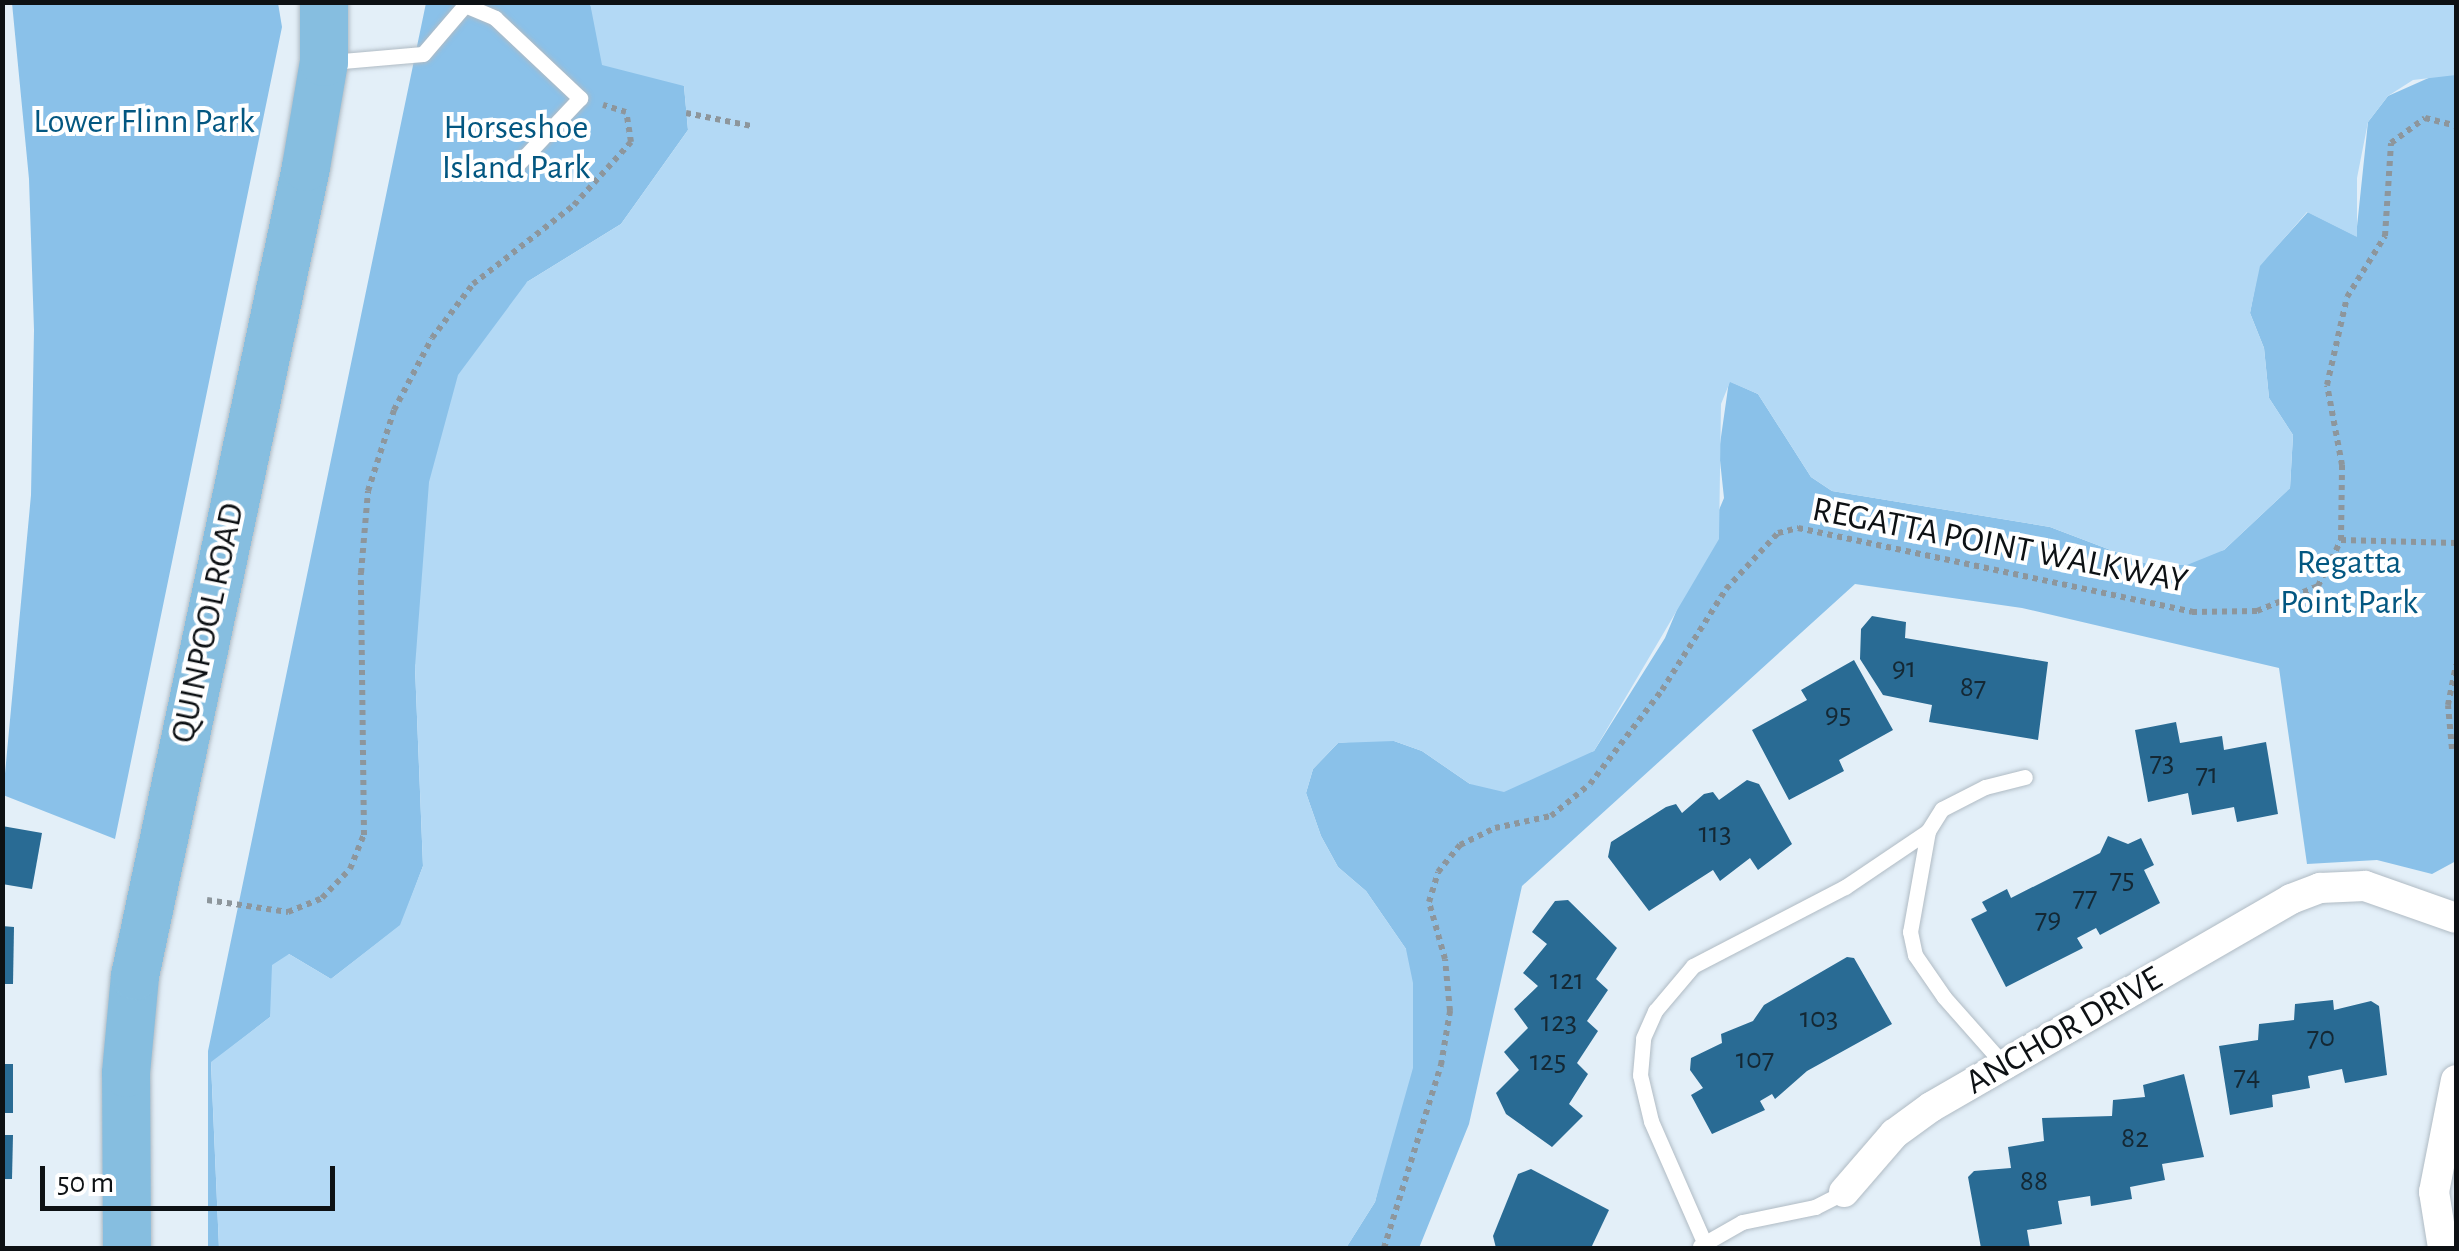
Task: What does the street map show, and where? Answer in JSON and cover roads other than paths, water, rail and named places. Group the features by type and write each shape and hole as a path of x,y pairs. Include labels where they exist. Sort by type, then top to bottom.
{"main road":[{"name":"QUINPOOL ROAD","path":"127,1248 126,1072 135,976 324,62 324,2"}],"street":[{"name":"ANCHOR DRIVE","path":"1844,1192 1894,1134 2009,1063 2320,888 2365,886 2456,918"},
{"path":"2443,1248 2434,1192 2456,1080"}],"lane":[{"path":"324,62 423,54 465,5 520,36 580,98 515,167"},
{"path":"1700,1246 1651,1121 1640,1075 1643,1038 1655,1011 1693,966 1844,887 1928,831 1952,804 2025,777"},
{"path":"1928,831 1910,932 1915,955 2009,1063"},
{"name":"ANCHOR DRIVE","path":"1700,1246 1742,1222 1814,1207 1844,1192"}],"park label":[{"name":"Lower Flinn Park","path":"144,122"},
{"name":"Horseshoe Island Park","path":"516,148"},
{"name":"Regatta Point Park","path":"2349,583"}]}
